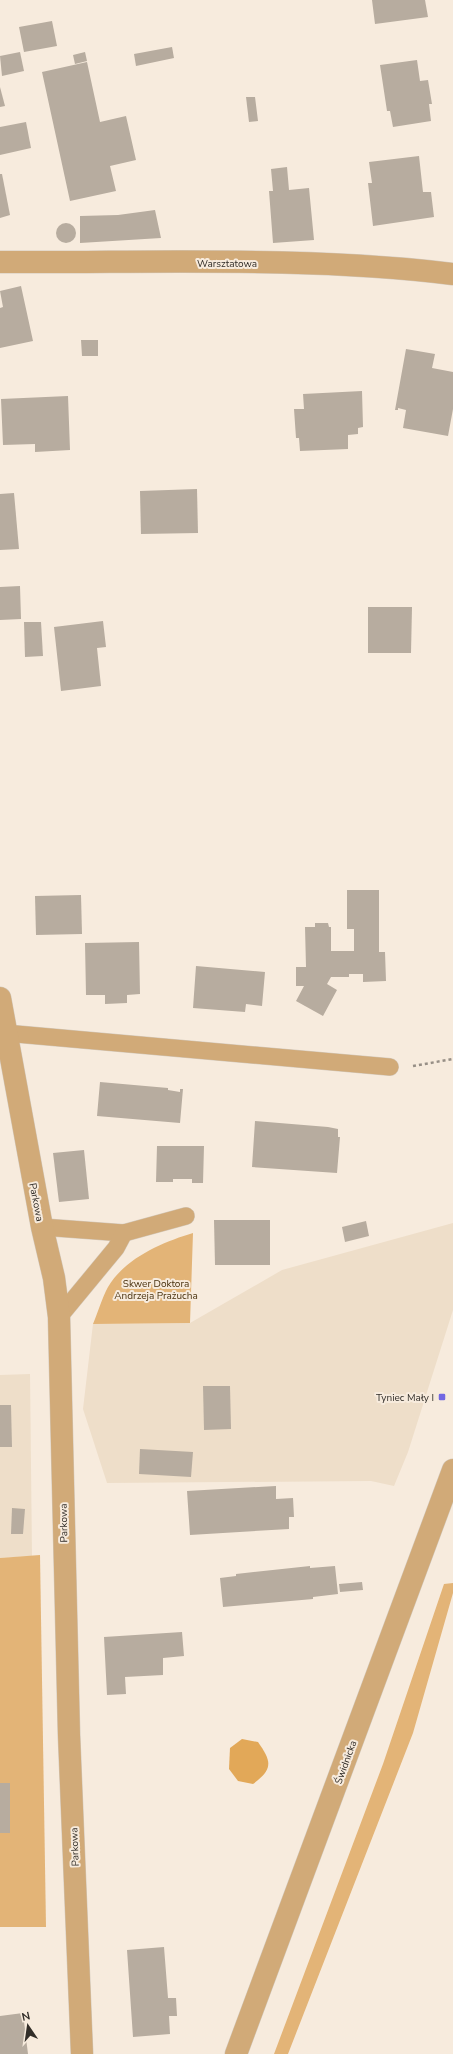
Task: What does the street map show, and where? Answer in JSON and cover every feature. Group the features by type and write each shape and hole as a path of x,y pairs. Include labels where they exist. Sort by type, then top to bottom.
{"street":[{"name":"Warsztatowa","path":"0,262 265,263 407,268 453,274"},
{"name":"Parkowa","path":"0,998 5,1033 42,1227 54,1278 59,1317 69,1719 82,2054"},
{"name":"Świdnicka","path":"236,2054 453,1470"}],"lane":[{"path":"5,1033 390,1067"},
{"path":"42,1227 124,1233 186,1216"},
{"path":"59,1317 111,1254 124,1233"}],"path":[{"path":"390,1067 416,1066 453,1059"}],"shaded area":[{"path":"453,1223 453,1310 408,1452 394,1486 371,1481 107,1483 83,1409 93,1324 190,1323 282,1270"},
{"path":"30,1374 32,1556 0,1558 0,1375"},
{"path":"242,1739 258,1742 268,1760 267,1769 264,1774 253,1784 238,1781 229,1769 230,1748"}],"green space":[{"name":"Skwer Doktora Andrzeja Prażucha","path":"193,1233 190,1323 93,1324 108,1287 124,1268 157,1246"},
{"path":"40,1555 46,1927 0,1927 0,1558"},
{"path":"453,1583 453,1593 413,1733 288,2054 274,2054 383,1764 444,1584"}],"building":[{"path":"372,0 425,0 428,17 375,24"},
{"path":"52,21 57,46 24,52 19,27"},
{"path":"172,47 174,58 136,66 134,54"},
{"path":"20,52 24,71 2,76 0,56"},
{"path":"85,52 87,61 75,64 73,55"},
{"path":"417,60 420,81 428,80 432,104 429,104 431,121 393,127 390,111 387,111 380,65"},
{"path":"87,62 100,122 126,116 136,160 110,166 116,191 70,201 42,72"},
{"path":"0,87 5,106 0,107"},
{"path":"246,97 255,97 258,121 249,122"},
{"path":"26,122 31,148 0,155 0,127"},
{"path":"419,156 423,192 431,192 434,217 373,226 368,183 372,183 369,162"},
{"path":"287,167 289,190 309,188 314,240 273,243 269,191 273,191 271,169"},
{"path":"0,174 2,174 10,215 0,218"},
{"path":"155,210 161,238 80,243 80,216 118,215"},
{"path":"66,223 73,226 76,233 73,240 66,243 59,240 56,233 59,226"},
{"path":"21,286 33,341 0,348 0,308 3,307 0,291"},
{"path":"81,340 98,340 98,356 82,356"},
{"path":"406,349 435,354 432,368 453,372 453,409 448,436 403,428 406,410 398,408 398,410 395,410"},
{"path":"362,391 363,427 358,428 358,434 348,435 348,449 300,451 299,438 296,438 294,409 304,409 303,394"},
{"path":"68,396 70,450 35,452 35,444 3,445 1,399"},
{"path":"197,489 198,533 141,534 140,491"},
{"path":"14,493 19,549 0,550 0,494"},
{"path":"20,586 21,619 0,620 0,587"},
{"path":"368,607 412,607 411,653 368,653"},
{"path":"103,621 106,647 97,648 101,686 61,691 54,627"},
{"path":"24,622 41,622 43,656 25,657"},
{"path":"347,890 379,890 379,952 385,952 386,981 363,982 363,974 349,974 349,977 331,977 327,984 337,990 323,1016 296,1001 304,986 296,986 296,967 306,967 305,927 315,927 315,923 328,923 329,927 331,927 331,951 354,951 354,929 347,929"},
{"path":"81,895 82,934 36,935 35,896"},
{"path":"139,942 140,994 127,995 127,1003 105,1004 105,995 86,995 85,943"},
{"path":"196,966 265,972 262,1006 246,1004 245,1012 193,1008"},
{"path":"100,1082 168,1088 168,1090 180,1092 180,1089 183,1089 180,1123 97,1116"},
{"path":"255,1121 338,1129 338,1137 340,1137 337,1173 252,1167"},
{"path":"157,1146 204,1146 203,1183 192,1183 192,1179 173,1179 173,1182 156,1182"},
{"path":"84,1150 89,1199 59,1202 53,1153"},
{"path":"214,1220 270,1220 270,1265 215,1265"},
{"path":"366,1221 369,1236 345,1242 342,1227"},
{"path":"203,1386 230,1386 231,1429 204,1430"},
{"path":"0,1405 11,1405 12,1447 0,1447"},
{"path":"140,1449 193,1452 191,1477 139,1474"},
{"path":"276,1486 276,1499 293,1498 294,1517 289,1517 289,1529 190,1535 187,1491"},
{"path":"12,1508 25,1509 23,1534 11,1534"},
{"path":"310,1566 310,1568 335,1566 338,1594 313,1597 313,1599 223,1607 220,1578 236,1576 236,1574"},
{"path":"362,1582 363,1590 340,1592 339,1584"},
{"path":"182,1632 184,1656 163,1658 163,1675 125,1677 126,1694 107,1695 104,1637"},
{"path":"0,1783 10,1783 10,1833 0,1833"},
{"path":"164,1947 168,1998 176,1998 177,2016 169,2016 170,2034 133,2037 127,1950"},
{"path":"23,2013 28,2054 0,2054 0,2016"}],"place":[{"name":"Tyniec Mały I","path":"442,1397"}]}
